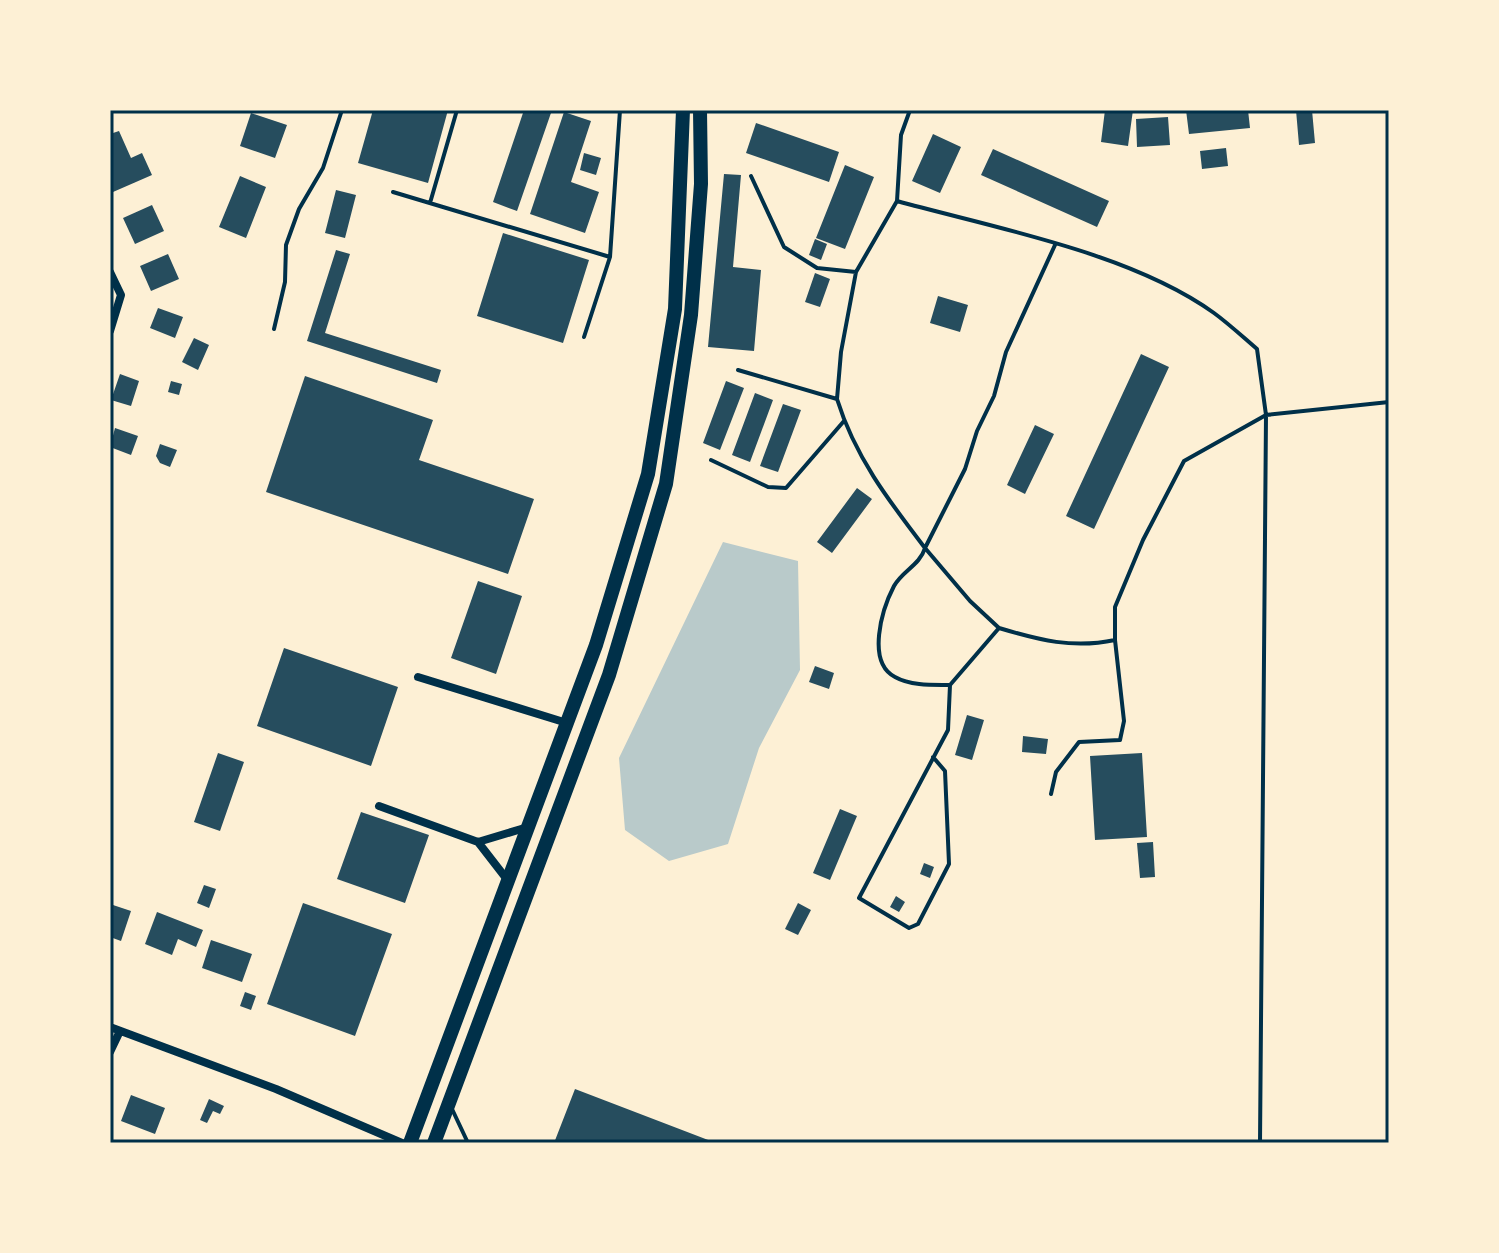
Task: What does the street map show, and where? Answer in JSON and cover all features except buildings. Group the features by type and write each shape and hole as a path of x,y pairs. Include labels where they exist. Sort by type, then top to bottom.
{"main road":[{"path":"410,1143 596,645 648,474 663,397 680,234 683,110"},
{"path":"434,1143 609,675 666,484 680,413 691,315 701,184 700,110"}],"street":[{"path":"110,272 121,295 110,331"},
{"path":"418,677 567,723"},
{"path":"379,806 478,842 509,882"},
{"path":"478,842 529,826"},
{"path":"110,1027 276,1089 402,1143"},
{"path":"110,1052 120,1031"}],"lane":[{"path":"274,329 285,282 286,245 299,209 323,168 342,110"},
{"path":"430,203 457,110"},
{"path":"584,337 610,257 620,110"},
{"path":"910,110 901,135 897,201 856,272 841,352 837,399 849,438 885,497 925,548 970,601 999,628 1044,642 1087,646 1115,640"},
{"path":"751,176 784,247 817,268 856,272"},
{"path":"393,192 610,257"},
{"path":"897,201 1055,245 1148,276 1213,313 1257,349 1266,415 1260,1143"},
{"path":"950,685 923,685 893,677 879,657 880,629 894,584 922,558 965,469 977,431 994,396 1006,352 1055,245"},
{"path":"738,370 837,399"},
{"path":"1051,794 1056,772 1079,742 1120,740 1124,721 1115,640 1115,607 1143,540 1184,461 1266,415 1389,402"},
{"path":"711,460 768,487 786,488 844,421"},
{"path":"933,757 945,771 949,864 918,924 909,928 859,898 933,757 948,730 950,685 999,628"},
{"path":"449,1103 468,1143"}],"shaded area":[{"path":"723,542 798,561 800,670 759,748 728,844 669,861 625,830 619,758"}]}
